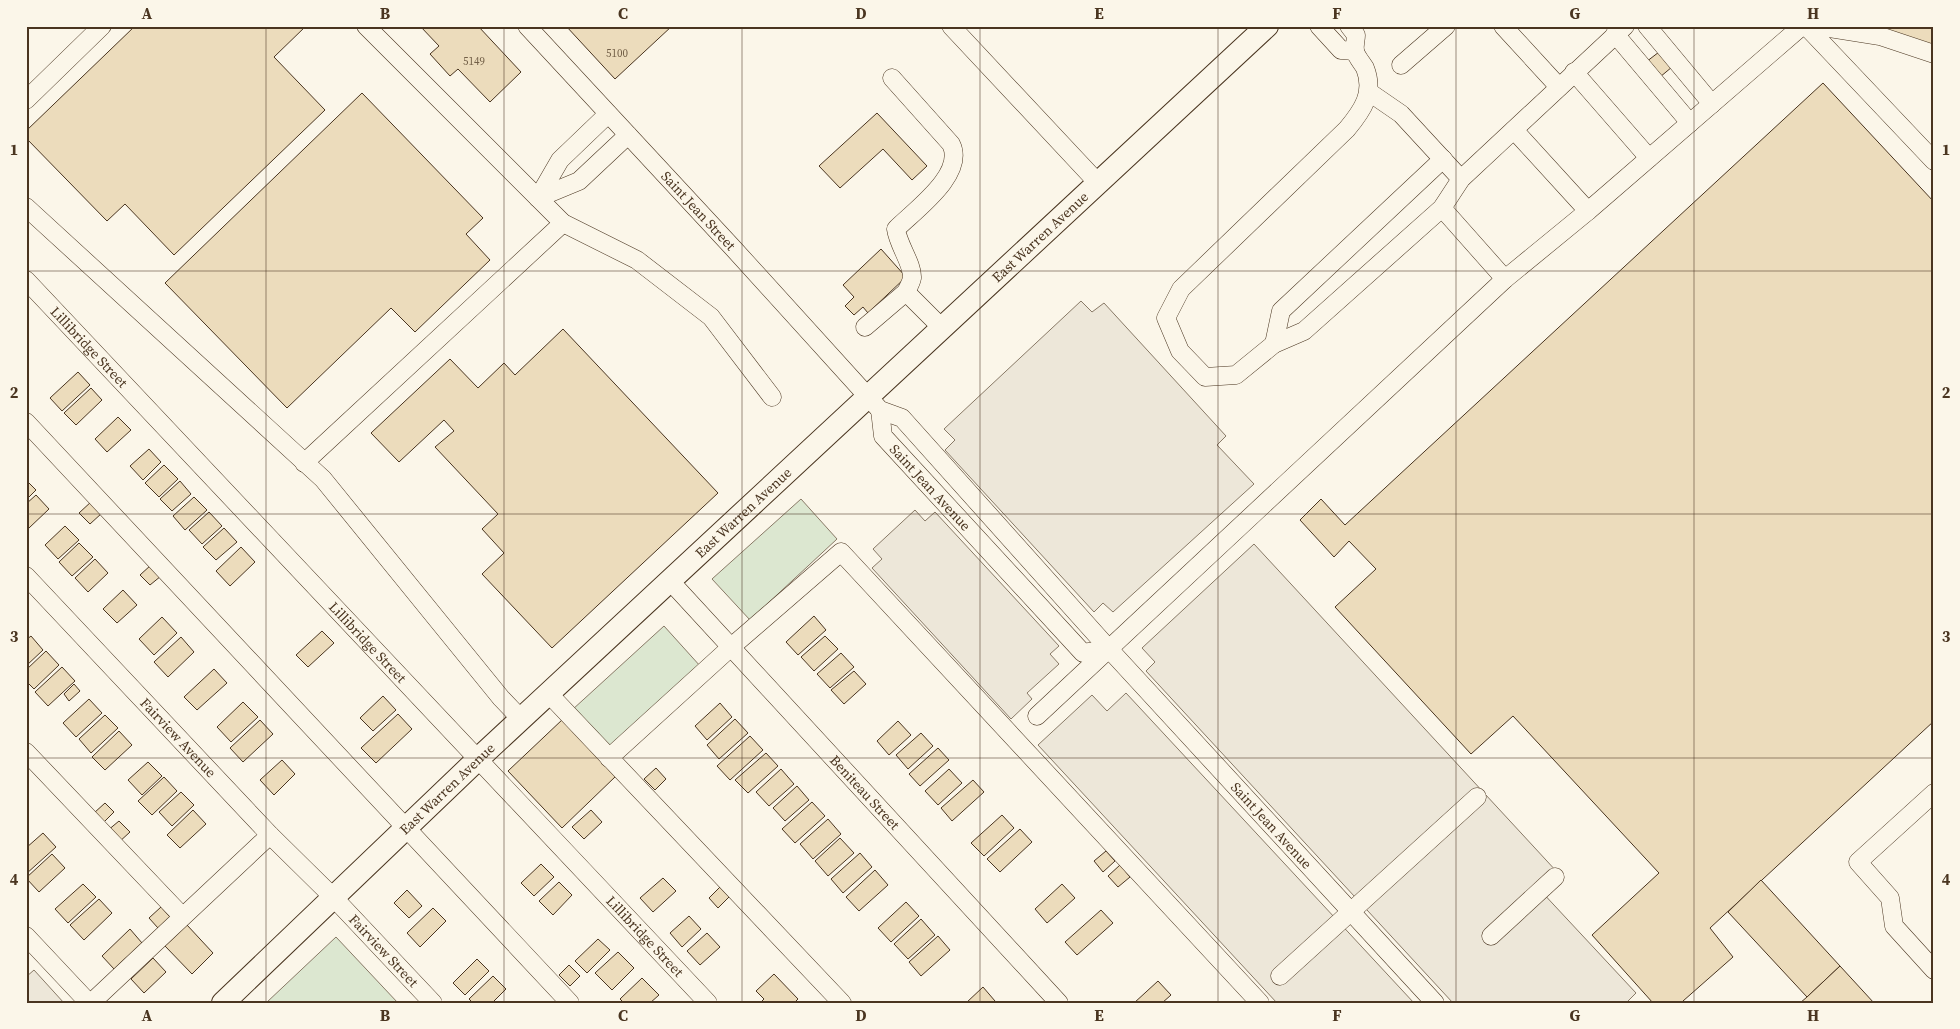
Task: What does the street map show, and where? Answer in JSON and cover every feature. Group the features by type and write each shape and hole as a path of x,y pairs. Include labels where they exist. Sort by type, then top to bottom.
{"main road":[{"name":"East Warren Avenue","path":"223,1003 479,758 671,582 874,403 942,328 1267,26"}],"street":[{"path":"26,100 102,26"},
{"path":"366,26 562,223 637,260 711,317 772,397"},
{"name":"Saint Jean Street","path":"526,26 874,403"},
{"path":"951,26 1098,183"},
{"path":"1319,26 1341,50 1355,51"},
{"path":"1348,26 1356,35 1355,51 1365,70 1369,92 1366,102 1347,129 1180,289 1166,318 1180,351 1206,377 1236,375 1274,344 1304,331 1442,208 1461,178 1620,30 1690,123"},
{"path":"1401,66 1446,26"},
{"path":"1503,26 1558,87"},
{"path":"1647,26 1712,104"},
{"path":"1037,716 1505,279 1588,211 1802,26"},
{"path":"1806,26 1934,161"},
{"path":"1817,26 1880,36 1934,54"},
{"path":"1574,72 1650,158"},
{"path":"865,327 906,292 912,280 912,273 897,237 896,229 944,182 954,164 955,151 951,144 892,78"},
{"path":"1369,92 1401,114 1461,178"},
{"path":"538,198 560,160 608,114"},
{"path":"1514,130 1588,211"},
{"path":"538,198 579,181 628,136"},
{"path":"1274,344 1281,312 1443,159"},
{"path":"26,207 323,479 501,698 522,719"},
{"path":"1442,208 1505,279"},
{"path":"304,462 562,223"},
{"name":"Lillibridge Street","path":"26,280 479,758 708,1003"},
{"path":"906,292 942,328"},
{"name":"Saint Jean Avenue","path":"874,403 883,436 1084,654 1109,649"},
{"name":"Saint Jean Avenue","path":"874,403 902,418 1109,649 1435,1003"},
{"path":"26,422 570,1003"},
{"path":"609,758 730,648 841,552 1260,1003"},
{"name":"Fairview Avenue","path":"26,576 270,834 334,898"},
{"name":"Beniteau Street","path":"671,582 1059,1003"},
{"path":"549,694 842,1003"},
{"path":"26,752 182,916"},
{"path":"1934,792 1858,862 1890,898 1894,926 1934,970"},
{"path":"1280,976 1478,797"},
{"path":"26,936 90,1003 270,834"},
{"path":"1491,936 1555,877"},
{"name":"Fairview Street","path":"334,898 433,1003"}],"green space":[{"path":"801,499 837,539 750,620 712,579"},
{"path":"664,626 701,667 609,751 572,710"},
{"path":"336,937 398,1003 266,1003"}],"shaded area":[{"path":"1081,301 1092,312 1104,303 1226,436 1217,445 1254,484 1113,612 1103,603 1094,612 945,450 955,440 944,429"},
{"path":"915,510 925,521 935,512 1059,646 1050,654 1059,664 1027,693 1032,699 1011,719 872,568 882,559 873,549"},
{"path":"1254,544 1558,873 1540,890 1636,993 1626,1003 1453,1003 1146,671 1155,662 1142,648"},
{"path":"1126,693 1414,1003 1277,1003 1038,745 1092,695 1107,711"},
{"path":"34,970 64,1003 26,1003 26,977"}],"building":[{"path":"135,26 306,26 274,57 325,110 174,255 125,204 107,221 26,138 26,131"},
{"path":"420,26 478,26 521,72 490,102 458,69 450,76 430,54 439,46"},
{"path":"566,26 672,26 615,79"},
{"path":"1870,26 1934,26 1934,46"},
{"path":"1659,52 1672,67 1660,77 1646,62"},
{"path":"1823,83 1934,202 1934,721 1710,928 1733,957 1683,1001 1684,1003 1653,1003 1592,935 1659,873 1513,716 1471,754 1335,607 1376,569 1349,541 1334,557 1300,520 1321,499 1345,525"},
{"path":"362,93 483,218 466,234 490,260 415,332 391,308 287,408 165,283"},
{"path":"877,113 927,166 912,180 883,149 840,188 819,166"},
{"path":"881,249 906,277 868,313 863,307 854,315 845,306 854,297 843,285"},
{"path":"563,329 718,493 552,648 482,574 504,553 482,529 498,514 435,447 454,431 444,420 399,462 371,433 450,359 478,388 504,363 515,375"},
{"path":"78,372 90,385 62,411 50,398"},
{"path":"91,388 102,400 76,425 64,413"},
{"path":"118,417 131,430 107,452 95,439"},
{"path":"149,449 161,462 143,480 130,466"},
{"path":"164,465 178,479 159,497 145,483"},
{"path":"26,480 36,490 26,500"},
{"path":"180,481 191,494 172,511 160,499"},
{"path":"36,495 49,509 29,528 26,526 26,504"},
{"path":"194,497 207,510 185,530 173,516"},
{"path":"92,501 102,513 90,524 79,513"},
{"path":"209,512 222,526 202,544 189,530"},
{"path":"65,526 79,540 58,559 45,545"},
{"path":"224,528 237,542 216,560 203,547"},
{"path":"79,543 93,557 72,576 59,562"},
{"path":"241,547 255,562 230,586 216,571"},
{"path":"95,559 108,573 88,592 75,578"},
{"path":"151,565 161,576 150,585 140,575"},
{"path":"123,590 137,605 117,623 103,609"},
{"path":"814,616 826,630 798,655 786,642"},
{"path":"162,617 177,633 154,655 139,639"},
{"path":"322,631 334,643 308,667 296,655"},
{"path":"31,636 43,650 26,666 26,640"},
{"path":"825,636 838,649 814,671 801,657"},
{"path":"181,637 194,652 168,677 154,662"},
{"path":"46,651 59,665 34,689 26,681 26,670"},
{"path":"841,653 854,667 830,688 817,674"},
{"path":"62,667 75,681 48,706 35,692"},
{"path":"214,669 227,683 197,710 184,697"},
{"path":"854,671 866,684 844,704 831,690"},
{"path":"74,684 80,691 69,701 64,694"},
{"path":"383,696 396,710 373,731 360,718"},
{"path":"89,699 102,713 76,737 63,723"},
{"path":"243,702 258,717 231,742 217,727"},
{"path":"720,703 732,717 707,740 695,726"},
{"path":"398,714 412,729 376,763 361,748"},
{"path":"105,715 118,728 91,753 79,739"},
{"path":"563,719 616,776 562,828 508,771"},
{"path":"735,719 748,733 719,759 707,745"},
{"path":"260,720 273,734 243,762 230,748"},
{"path":"898,721 911,735 889,755 877,741"},
{"path":"119,731 132,745 105,770 92,757"},
{"path":"921,733 933,746 908,769 896,755"},
{"path":"750,736 763,750 730,780 717,766"},
{"path":"938,748 949,760 920,786 909,774"},
{"path":"766,753 778,766 748,793 735,780"},
{"path":"282,760 295,774 274,795 260,780"},
{"path":"148,762 162,776 142,795 128,780"},
{"path":"656,768 666,779 655,790 644,779"},
{"path":"781,769 794,784 769,806 756,792"},
{"path":"949,769 962,783 938,805 925,791"},
{"path":"164,777 177,791 152,815 138,801"},
{"path":"973,780 984,792 952,821 941,808"},
{"path":"797,786 809,800 785,821 773,808"},
{"path":"181,792 194,805 172,826 159,812"},
{"path":"812,802 825,816 795,843 782,829"},
{"path":"105,803 114,812 103,823 94,813"},
{"path":"193,810 206,824 180,848 167,835"},
{"path":"591,810 602,822 584,839 572,827"},
{"path":"1002,815 1014,828 984,856 971,843"},
{"path":"828,819 841,834 813,859 800,844"},
{"path":"119,821 130,832 118,843 107,831"},
{"path":"1020,829 1032,842 1000,872 987,859"},
{"path":"43,833 56,847 26,874 26,848"},
{"path":"840,838 854,853 828,876 815,861"},
{"path":"1106,851 1115,861 1103,872 1094,861"},
{"path":"860,853 872,867 843,893 831,879"},
{"path":"52,854 65,868 39,892 26,878"},
{"path":"541,864 554,877 534,896 521,883"},
{"path":"1120,865 1130,877 1118,887 1108,876"},
{"path":"875,870 888,885 859,911 846,897"},
{"path":"663,878 676,891 653,912 640,898"},
{"path":"1761,880 1840,966 1807,997 1728,912"},
{"path":"559,882 572,895 553,915 539,901"},
{"path":"83,884 96,897 68,923 55,909"},
{"path":"1062,884 1075,898 1047,923 1035,909"},
{"path":"720,887 729,897 718,908 709,898"},
{"path":"407,890 422,906 409,918 394,903"},
{"path":"99,899 112,913 84,940 70,925"},
{"path":"906,902 919,916 891,942 878,928"},
{"path":"161,907 170,917 158,928 149,918"},
{"path":"433,908 446,921 420,947 407,933"},
{"path":"1101,910 1113,923 1077,955 1065,942"},
{"path":"689,916 701,929 682,947 670,933"},
{"path":"921,919 935,935 908,959 894,944"},
{"path":"187,925 213,953 192,974 165,946"},
{"path":"130,929 142,943 114,969 102,956"},
{"path":"707,933 720,947 700,965 687,951"},
{"path":"938,936 950,950 921,976 909,962"},
{"path":"598,939 610,950 587,973 575,961"},
{"path":"618,952 634,968 612,990 595,973"},
{"path":"153,958 166,972 144,993 131,979"},
{"path":"477,959 489,971 465,995 453,983"},
{"path":"569,965 580,976 570,986 559,975"},
{"path":"1840,966 1874,1003 1800,1003 1807,997"},
{"path":"774,974 798,999 794,1003 760,1003 764,999 756,991"},
{"path":"493,976 506,989 492,1003 473,1003 469,999"},
{"path":"642,978 659,995 650,1003 624,1003 620,999"},
{"path":"1158,981 1171,995 1162,1003 1134,1003"},
{"path":"983,987 995,1001 993,1003 966,1003"}]}
